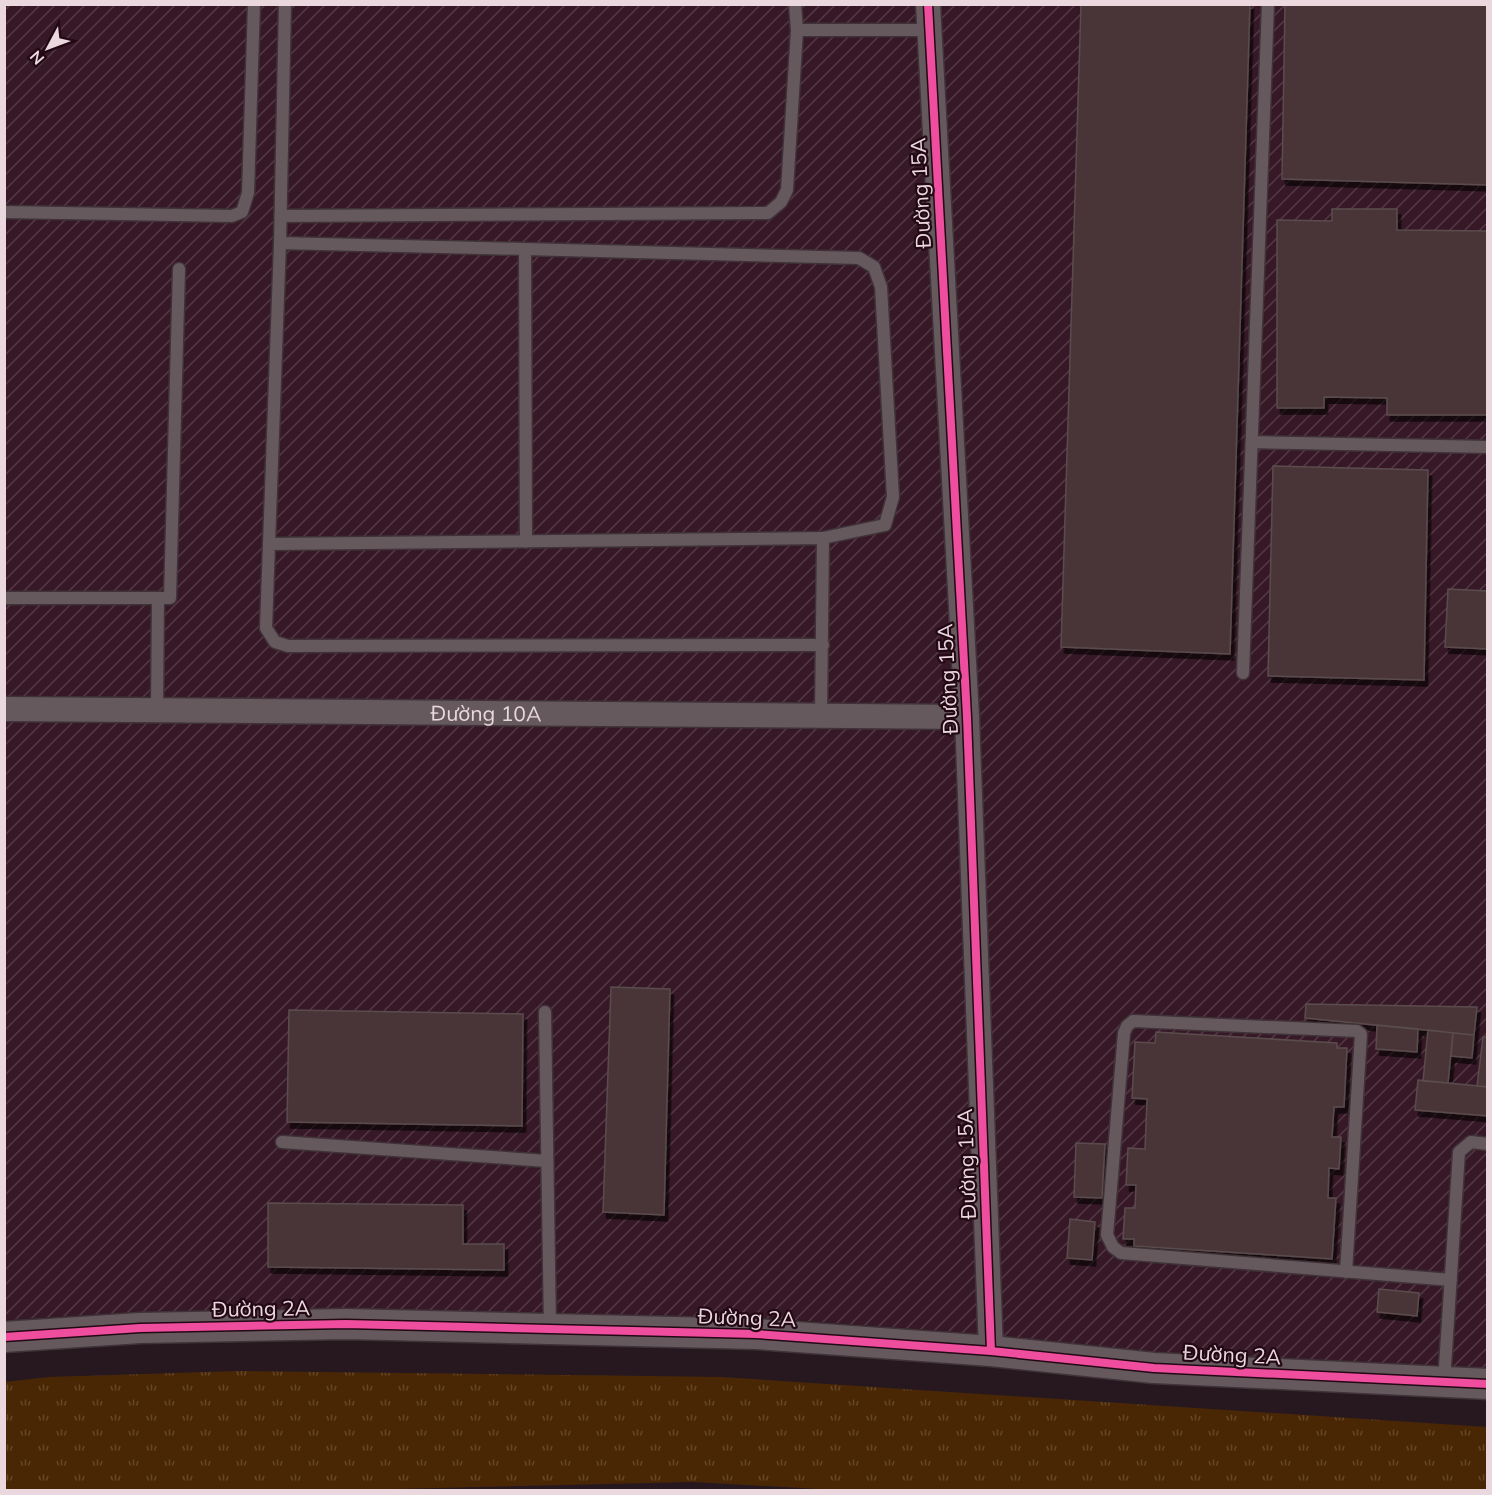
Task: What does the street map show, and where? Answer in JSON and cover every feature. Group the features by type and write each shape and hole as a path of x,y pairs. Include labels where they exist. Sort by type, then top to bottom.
{"street":[{"name":"Đường 15A","path":"928,4 967,717 990,1351"},
{"name":"Đường 10A","path":"4,709 967,717"},
{"name":"Đường 2A","path":"4,1337 140,1328 334,1324 770,1335 990,1351 1154,1368 1488,1384"}],"lane":[{"path":"4,212 232,216 243,212 248,193 254,4"},
{"path":"285,4 266,628 275,642 288,646 823,645"},
{"path":"280,216 768,213 781,202 787,190 796,30 795,4"},
{"path":"1243,673 1268,4"},
{"path":"796,30 929,30"},
{"path":"268,544 823,538 885,525 893,497 881,287 874,267 859,258 279,243"},
{"path":"525,249 526,542"},
{"path":"4,598 170,598 179,269"},
{"path":"1252,442 1488,447"},
{"path":"821,716 823,538"},
{"path":"157,710 158,598"},
{"path":"544,1012 550,1329"},
{"path":"1346,1272 1361,1034 1357,1031 1133,1021 1126,1026 1107,1235 1113,1247 1121,1253 1346,1272 1451,1280"},
{"path":"282,1142 547,1161"},
{"path":"1444,1382 1459,1152 1471,1143 1488,1144"}],"shaded area":[{"path":"5,5 1487,5 1487,1368 1151,1352 980,1334 769,1318 340,1308 134,1312 5,1320"}],"green space":[{"path":"240,1371 721,1377 1487,1427 1487,1490 837,1490 693,1482 351,1490 5,1490 5,1382 49,1377"}],"building":[{"path":"1081,4 1250,4 1230,654 1061,647"},
{"path":"1285,4 1488,4 1488,185 1282,179"},
{"path":"1332,209 1397,209 1397,230 1488,231 1488,415 1387,415 1387,398 1324,397 1324,408 1277,408 1277,220 1332,221"},
{"path":"1273,466 1428,470 1424,680 1268,676"},
{"path":"1448,589 1488,591 1488,649 1445,647"},
{"path":"611,987 670,989 664,1215 603,1212"},
{"path":"1306,1004 1477,1007 1474,1035 1305,1018"},
{"path":"289,1010 523,1014 522,1126 287,1122"},
{"path":"1377,1025 1418,1029 1417,1052 1376,1049"},
{"path":"1428,1030 1453,1033 1448,1083 1423,1081"},
{"path":"1156,1032 1337,1043 1337,1048 1347,1048 1344,1107 1334,1107 1332,1137 1341,1137 1339,1169 1329,1168 1328,1198 1336,1198 1332,1259 1134,1246 1134,1239 1123,1239 1125,1208 1135,1208 1136,1185 1126,1185 1128,1148 1145,1149 1147,1099 1132,1098 1135,1042 1155,1043"},
{"path":"1453,1033 1474,1035 1472,1058 1451,1056"},
{"path":"1483,1037 1488,1037 1488,1087 1477,1086"},
{"path":"1418,1080 1488,1087 1488,1116 1415,1110"},
{"path":"1076,1143 1105,1144 1102,1198 1074,1197"},
{"path":"268,1203 463,1205 463,1244 504,1244 504,1270 268,1267"},
{"path":"1070,1219 1095,1222 1092,1260 1067,1258"},
{"path":"1379,1289 1419,1293 1417,1316 1377,1312"}],"cycle path":[{"path":"928,4 967,717 991,1351"},
{"path":"4,1337 140,1328 346,1324 756,1334 991,1351 1154,1368 1488,1384"}]}
